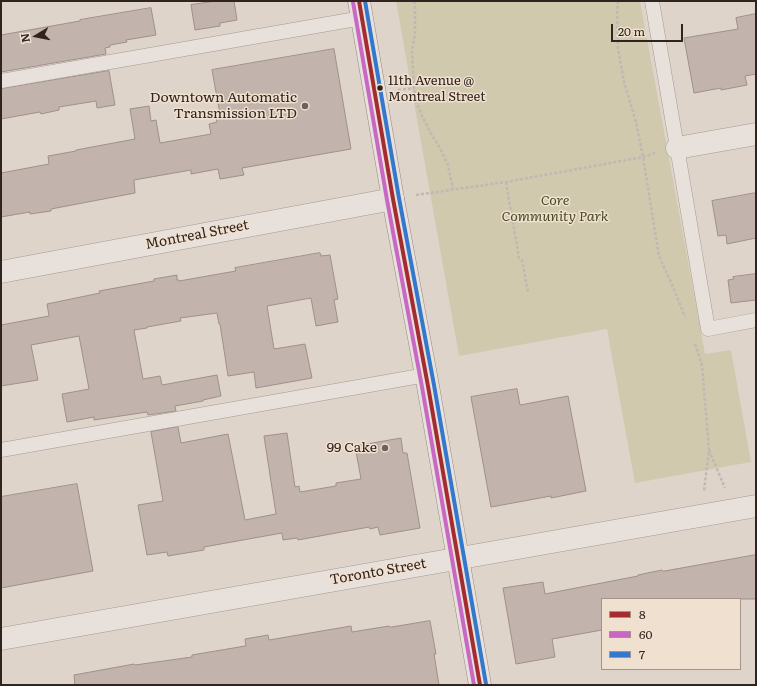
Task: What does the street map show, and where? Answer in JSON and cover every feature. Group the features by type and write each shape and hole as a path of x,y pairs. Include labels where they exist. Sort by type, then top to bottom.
{"street":[{"path":"361,9 393,198 426,374 480,685"},
{"path":"677,148 756,134"},
{"name":"Montreal Street","path":"1,272 393,198"},
{"name":"Toronto Street","path":"1,639 756,506"}],"lane":[{"path":"652,1 708,329 756,320"},
{"path":"1,81 361,9"},
{"path":"1,450 426,374"}],"path":[{"path":"414,1 415,33 412,51 416,101 422,116 448,165 453,190"},
{"path":"618,1 618,49 624,82 636,122 643,157 659,256 687,323"},
{"path":"393,198 506,182 643,157 677,148"},
{"path":"506,182 519,258 522,260 528,292"},
{"path":"695,344 702,365 709,450 701,516"},
{"path":"709,450 734,510"}],"green space":[{"name":"Core Community Park","path":"396,1 640,1 705,354 731,350 751,462 635,483 607,329 459,356"}],"building":[{"path":"216,1 234,1 237,20 220,23 220,26 195,30 191,5"},
{"path":"151,8 156,35 126,40 127,42 110,45 110,47 105,48 106,54 1,72 1,35"},
{"path":"756,14 756,74 745,76 747,85 694,93 684,38 738,29 736,18"},
{"path":"334,49 351,149 242,168 244,175 220,179 218,169 191,174 191,170 134,180 135,193 51,209 51,211 30,214 30,212 1,217 1,173 49,164 48,156 135,139 130,109 149,106 151,121 156,120 160,143 211,134 209,124 217,122 215,114 220,114 212,70"},
{"path":"109,71 115,105 97,108 96,101 59,107 59,110 41,114 40,112 1,119 1,89"},
{"path":"756,193 756,238 727,244 726,235 718,236 712,201"},
{"path":"320,253 321,256 330,255 338,299 334,300 338,322 316,326 311,298 267,306 274,349 305,344 312,378 256,388 254,372 228,376 217,313 180,318 181,321 134,330 143,379 160,376 162,385 217,375 221,396 175,406 176,411 148,415 147,412 94,420 94,417 67,422 62,394 89,389 79,336 31,345 38,380 1,386 1,325 49,316 47,304 100,293 99,291 154,281 154,279 177,275 177,280 179,281 236,271 235,268"},
{"path":"756,274 756,300 731,303 728,280 734,279 733,277"},
{"path":"517,389 520,405 568,396 586,491 491,507 471,397"},
{"path":"178,427 181,443 228,434 245,520 276,514 264,436 287,433 295,487 299,486 300,492 336,486 336,483 361,479 355,446 401,438 403,453 407,453 420,528 380,535 378,527 370,529 369,527 298,540 297,538 283,540 282,533 204,547 204,550 168,556 167,552 147,555 138,505 163,501 151,432"},
{"path":"77,484 93,571 1,588 1,497"},
{"path":"756,555 756,599 601,598 601,630 552,639 555,657 516,664 503,588 543,582 545,594"},
{"path":"430,621 436,654 434,654 439,685 75,685 74,675 134,664 192,657 192,655 246,646 245,639 268,635 269,640 351,626 352,632"}],"transit line":[{"name":"8","path":"359,1 480,685"},
{"name":"7","path":"365,1 486,684"},
{"name":"60","path":"353,2 474,685"}],"place":[{"name":"11th Avenue @ Montreal Street","path":"380,88"},
{"name":"Downtown Automatic Transmission LTD","path":"305,106"},
{"name":"99 Cake","path":"385,448"}]}
